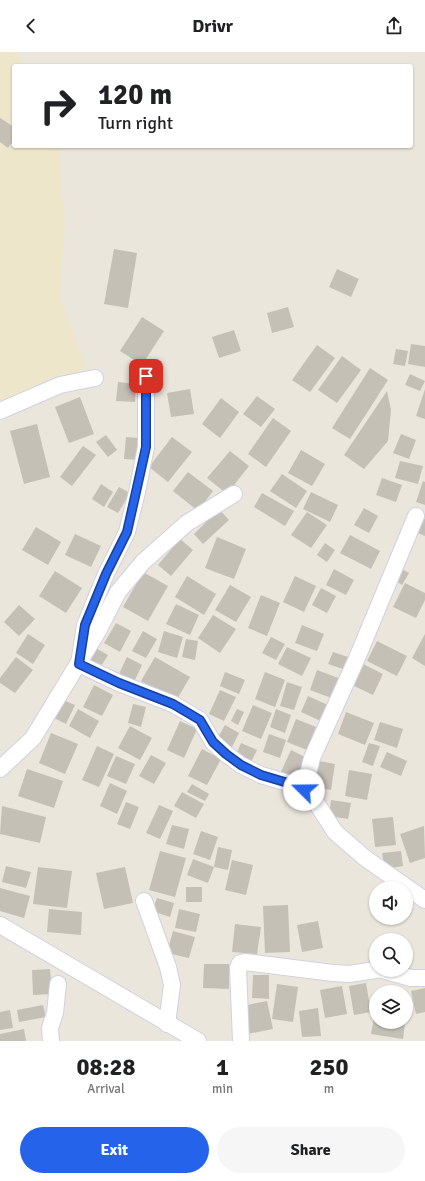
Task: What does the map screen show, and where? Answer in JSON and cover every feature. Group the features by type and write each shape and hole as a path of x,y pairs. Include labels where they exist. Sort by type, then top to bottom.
{"street":[{"path":"79,664 85,625 106,574 127,532 146,447 146,376"},
{"path":"0,411 60,385 95,378"},
{"path":"0,769 33,738 79,664 118,592 143,562 187,523 234,494"},
{"path":"304,790 312,758 357,658 416,516"},
{"path":"79,664 119,683 173,704 200,720 213,742 241,765 261,775 298,786 310,793 335,832 365,858 425,900"},
{"path":"144,901 168,967 172,985 167,1024"},
{"path":"0,925 198,1041"},
{"path":"241,1041 238,968 240,963 245,962 349,974 369,971"},
{"path":"407,977 425,978"},
{"path":"51,1041 50,1028 55,1013 58,984"}],"shaded area":[{"path":"0,52 16,52 24,64 12,64 12,148 60,148 59,154 65,223 60,296 86,368 0,402"}],"building":[{"path":"0,118 12,126 12,143 8,148 0,142"},
{"path":"114,249 137,253 128,308 104,304"},
{"path":"337,269 359,279 351,297 329,287"},
{"path":"288,307 294,327 272,333 267,313"},
{"path":"142,317 164,331 142,365 120,351"},
{"path":"234,330 241,351 219,358 212,337"},
{"path":"411,344 425,346 425,367 408,364"},
{"path":"317,345 335,358 310,392 292,380"},
{"path":"396,349 408,351 405,366 393,364"},
{"path":"342,356 361,370 337,403 318,390"},
{"path":"370,368 388,380 350,439 332,428"},
{"path":"410,374 425,381 420,391 405,385"},
{"path":"118,382 136,384 135,402 116,401"},
{"path":"190,389 194,414 171,417 167,393"},
{"path":"425,389 425,419 416,416"},
{"path":"387,391 391,410 388,441 364,469 344,455"},
{"path":"257,396 275,409 261,427 243,414"},
{"path":"80,397 94,434 69,443 55,407"},
{"path":"221,398 239,412 220,438 202,424"},
{"path":"273,418 291,431 266,467 248,454"},
{"path":"37,424 50,477 24,484 10,431"},
{"path":"401,434 416,440 409,459 393,453"},
{"path":"106,435 117,450 108,457 96,442"},
{"path":"126,437 140,438 139,460 124,459"},
{"path":"172,437 192,452 168,482 149,467"},
{"path":"83,446 96,455 72,486 60,477"},
{"path":"301,450 325,464 312,486 288,473"},
{"path":"230,451 249,466 227,494 207,478"},
{"path":"400,461 423,466 418,484 395,478"},
{"path":"188,472 213,491 198,511 173,491"},
{"path":"282,474 307,491 296,508 270,491"},
{"path":"382,478 402,485 396,502 376,495"},
{"path":"423,481 425,482 425,505 416,502"},
{"path":"101,484 113,492 104,507 92,499"},
{"path":"119,487 130,493 118,513 107,507"},
{"path":"311,492 338,505 330,522 303,509"},
{"path":"262,493 294,511 285,526 254,507"},
{"path":"364,508 378,516 369,533 354,525"},
{"path":"219,509 229,520 203,544 194,534"},
{"path":"307,512 327,525 311,548 291,535"},
{"path":"420,517 425,519 425,536 413,531"},
{"path":"36,527 61,542 48,565 22,550"},
{"path":"75,534 101,546 91,567 65,555"},
{"path":"350,535 380,551 371,569 340,553"},
{"path":"217,537 246,549 234,579 205,568"},
{"path":"180,539 193,550 171,576 158,565"},
{"path":"325,543 335,550 327,562 317,555"},
{"path":"400,568 409,573 402,585 393,579"},
{"path":"334,569 354,580 346,595 326,585"},
{"path":"55,571 82,588 66,613 39,596"},
{"path":"143,572 168,586 148,621 123,607"},
{"path":"187,576 216,594 204,615 175,597"},
{"path":"295,576 316,586 304,612 283,602"},
{"path":"405,583 425,593 425,600 416,618 393,607"},
{"path":"230,585 251,597 236,622 215,610"},
{"path":"321,588 336,596 327,613 312,605"},
{"path":"261,595 280,603 267,636 248,628"},
{"path":"176,604 199,615 190,635 166,624"},
{"path":"19,605 35,619 19,636 4,622"},
{"path":"213,615 236,629 220,653 198,638"},
{"path":"116,623 131,631 120,652 104,643"},
{"path":"302,625 324,634 317,651 295,643"},
{"path":"143,631 157,639 146,658 132,651"},
{"path":"164,631 183,637 177,658 158,652"},
{"path":"28,634 45,645 33,664 16,653"},
{"path":"425,634 425,666 412,658"},
{"path":"271,637 285,644 276,660 262,653"},
{"path":"186,639 198,641 195,660 182,657"},
{"path":"377,641 407,656 397,676 367,661"},
{"path":"94,647 108,655 98,671 85,663"},
{"path":"287,647 311,658 302,676 278,664"},
{"path":"333,652 348,657 343,669 328,664"},
{"path":"16,657 33,670 15,693 0,683 0,678"},
{"path":"127,657 142,665 133,684 118,676"},
{"path":"155,657 190,677 176,701 141,681"},
{"path":"361,663 383,674 373,695 350,684"},
{"path":"317,670 341,679 334,699 310,690"},
{"path":"225,672 245,680 239,694 220,686"},
{"path":"265,672 285,680 275,707 255,699"},
{"path":"287,682 302,687 294,710 280,706"},
{"path":"94,685 113,695 102,716 83,707"},
{"path":"220,690 236,697 224,721 209,714"},
{"path":"308,696 330,706 323,722 301,712"},
{"path":"63,700 75,705 66,724 54,718"},
{"path":"133,704 146,707 141,727 128,723"},
{"path":"253,705 272,713 261,739 242,731"},
{"path":"78,709 99,721 90,738 69,726"},
{"path":"237,709 244,712 238,725 231,721"},
{"path":"276,709 291,715 285,733 270,727"},
{"path":"346,712 374,723 365,745 338,734"},
{"path":"296,719 316,727 307,750 287,742"},
{"path":"180,721 197,729 184,758 167,750"},
{"path":"380,722 403,729 397,748 374,740"},
{"path":"225,725 239,733 232,747 217,739"},
{"path":"130,726 152,738 140,760 118,748"},
{"path":"51,733 78,744 65,774 39,763"},
{"path":"269,734 286,740 280,758 263,752"},
{"path":"241,743 257,750 250,764 235,757"},
{"path":"369,743 380,746 373,766 362,762"},
{"path":"97,746 114,754 99,787 82,780"},
{"path":"202,749 221,759 207,785 188,776"},
{"path":"291,750 307,758 296,782 280,774"},
{"path":"387,752 407,761 401,776 380,767"},
{"path":"151,755 166,763 154,784 139,776"},
{"path":"116,756 135,764 126,784 107,776"},
{"path":"314,760 335,764 331,790 310,786"},
{"path":"27,769 63,781 54,808 18,796"},
{"path":"349,770 372,774 367,800 345,796"},
{"path":"110,783 127,791 117,814 100,806"},
{"path":"192,784 209,794 205,801 187,792"},
{"path":"182,792 204,804 196,818 174,806"},
{"path":"331,800 351,803 348,819 329,816"},
{"path":"126,802 139,807 130,829 117,824"},
{"path":"159,805 173,811 160,839 146,833"},
{"path":"2,806 46,817 40,843 0,834"},
{"path":"393,817 396,845 375,847 372,819"},
{"path":"172,825 189,829 184,849 166,844"},
{"path":"424,826 425,858 410,863 400,834"},
{"path":"201,831 218,837 210,860 193,854"},
{"path":"218,847 232,850 228,870 214,867"},
{"path":"160,851 186,858 175,897 149,890"},
{"path":"401,851 403,866 385,869 382,853"},
{"path":"193,859 214,867 208,883 187,875"},
{"path":"232,860 253,865 246,895 225,890"},
{"path":"6,866 31,872 26,888 2,882"},
{"path":"38,867 72,871 67,908 33,904"},
{"path":"125,867 133,903 104,909 96,873"},
{"path":"186,887 202,887 202,902 186,902"},
{"path":"0,888 30,896 24,918 0,911"},
{"path":"157,898 174,903 170,917 152,911"},
{"path":"288,905 290,952 265,953 263,906"},
{"path":"49,909 82,912 81,935 47,932"},
{"path":"179,909 200,914 196,932 175,928"},
{"path":"318,921 323,948 302,952 297,925"},
{"path":"235,924 261,927 257,954 232,952"},
{"path":"173,931 195,937 189,958 167,953"},
{"path":"204,964 229,964 229,989 203,988"},
{"path":"50,969 52,994 33,995 32,970"},
{"path":"253,975 269,975 269,999 252,998"},
{"path":"366,983 369,1000 369,1012 354,1015 349,986"},
{"path":"277,984 298,987 293,1022 272,1019"},
{"path":"342,986 347,1014 325,1018 320,990"},
{"path":"425,988 425,1012 416,1014 413,1000 413,991"},
{"path":"267,1001 273,1029 247,1034 242,1006"},
{"path":"43,1005 46,1017 19,1022 17,1010"},
{"path":"318,1008 321,1036 302,1037 299,1011"},
{"path":"10,1010 13,1028 0,1030 0,1012"},
{"path":"24,1029 26,1041 0,1041 0,1034"},
{"path":"372,1029 404,1029 403,1039 371,1034"}],"route":[{"path":"146,376 146,447 127,532 106,574 85,625 79,664 119,683 173,704 200,720 213,742 241,765 261,775 298,786 304,790"}]}
